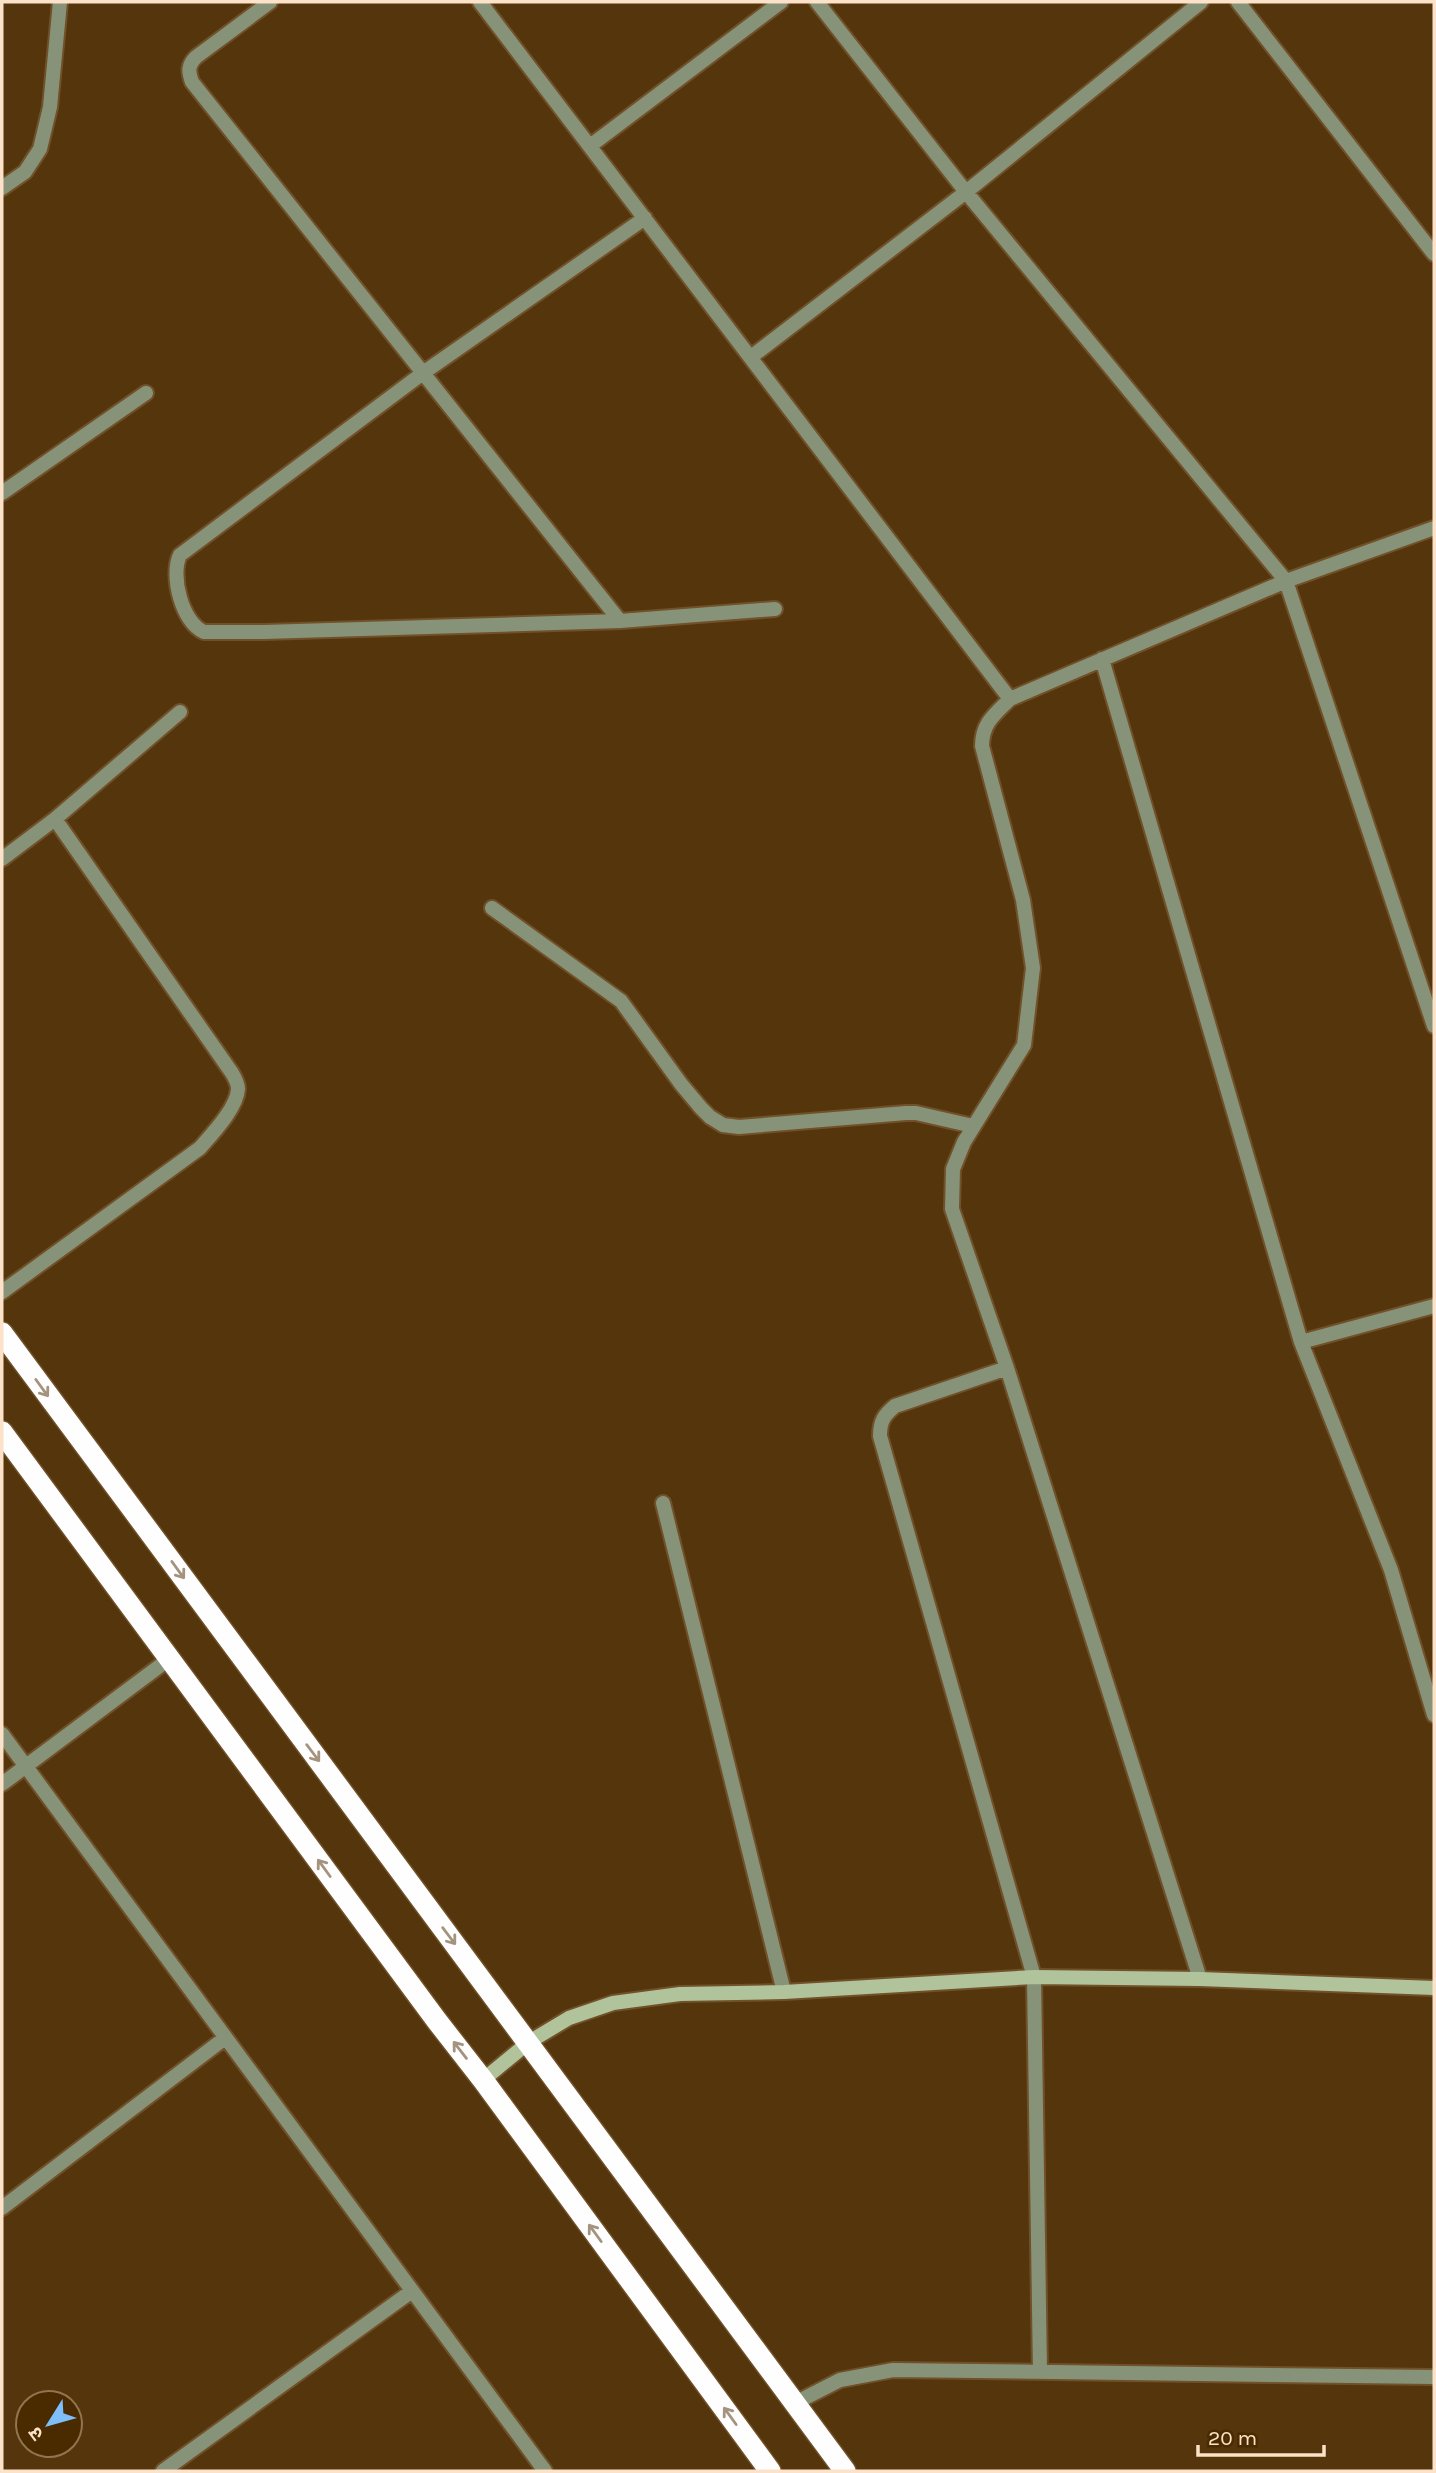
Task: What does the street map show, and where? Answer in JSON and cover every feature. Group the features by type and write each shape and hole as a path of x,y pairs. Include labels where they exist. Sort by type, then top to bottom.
{"highway":[{"path":"2,1333 845,2471"},
{"path":"2,1432 770,2471"}],"street":[{"path":"2,188 25,172 40,149 50,107 60,2"},
{"path":"270,2 191,62 188,71 192,82 620,621"},
{"path":"480,2 1010,699"},
{"path":"590,146 781,2"},
{"path":"817,2 966,192 1286,581 1434,1026"},
{"path":"751,356 966,192 1202,2"},
{"path":"1238,2 1434,254"},
{"path":"645,218 423,373 180,555 178,583 185,615 190,623 204,632 264,632 620,621 775,609"},
{"path":"2,493 146,393"},
{"path":"1200,1979 1007,1368 952,1209 953,1169 964,1142 1024,1045 1033,968 1023,900 982,746 982,734 986,722 1010,699 1286,581 1434,528"},
{"path":"1102,659 1301,1342 1391,1570 1434,1715"},
{"path":"2,859 55,819 180,712"},
{"path":"2,1292 200,1148 219,1128 236,1098 238,1088 232,1073 55,819"},
{"path":"492,908 621,1001 681,1084 710,1117 723,1125 739,1127 905,1113 973,1126"},
{"path":"1301,1342 1434,1306"},
{"path":"1007,1368 895,1406 884,1416 880,1425 880,1436 1034,1977 1040,2372"},
{"path":"663,1503 783,1992"},
{"path":"2,1784 169,1659"},
{"path":"2,1734 545,2471"},
{"path":"483,2080 529,2042 569,2018 613,2003 680,1994 783,1992 1034,1977 1200,1979 1434,1987"},
{"path":"2,2208 225,2038"},
{"path":"163,2471 412,2291"},
{"path":"794,2403 840,2380 892,2370 1434,2377"}]}
